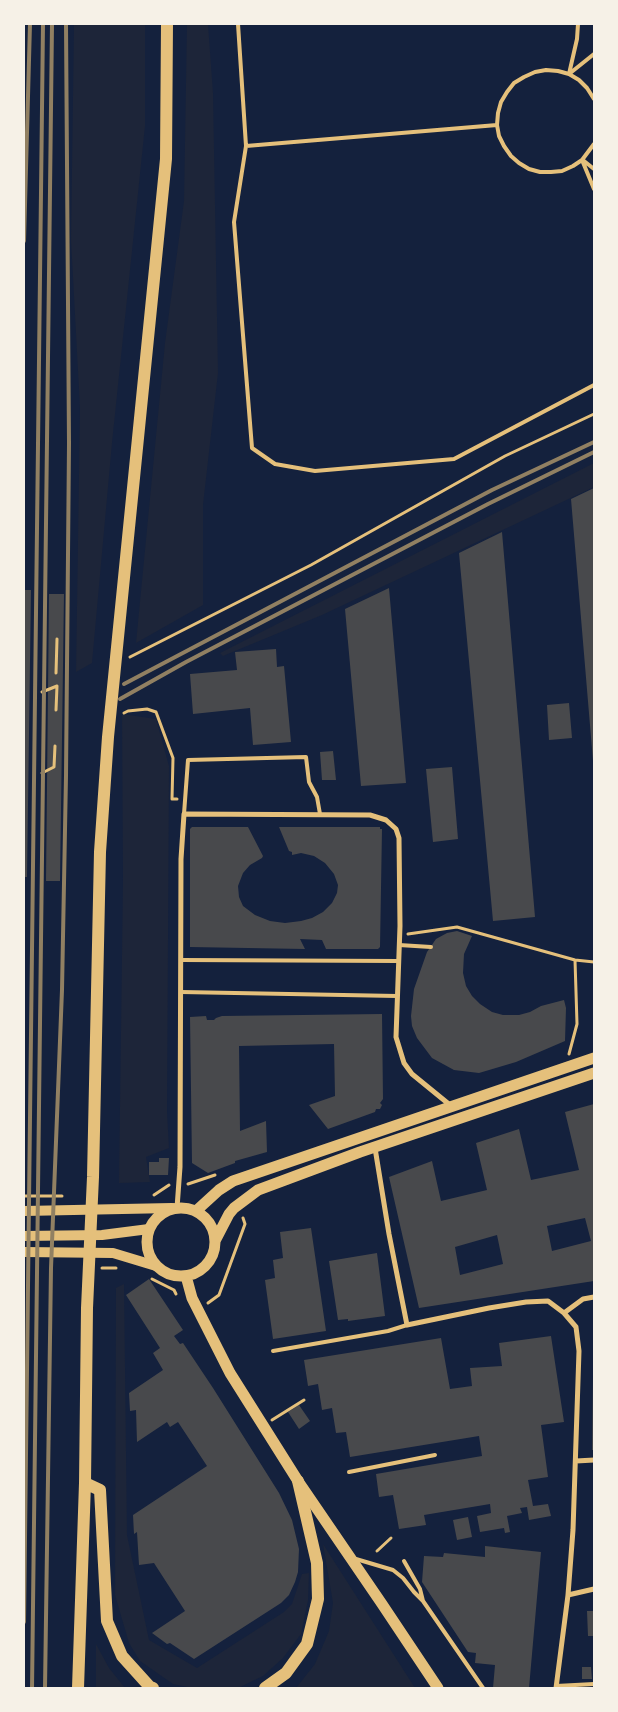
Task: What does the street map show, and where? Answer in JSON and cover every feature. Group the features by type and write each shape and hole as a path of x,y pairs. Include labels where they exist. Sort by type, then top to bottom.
{"highway":[{"path":"78,1688 85,1483 87,1308 91,1272 100,852 108,737 166,159 167,24"},
{"path":"265,1688 286,1673 307,1644 318,1600 317,1563 298,1481"},
{"path":"85,1483 100,1490 107,1621 122,1656 153,1688"}],"main road":[{"path":"196,1211 233,1181 594,1058"},
{"path":"24,1252 113,1253 156,1266 170,1275 186,1276 196,1273 204,1268 210,1260 229,1214 258,1190 375,1147 594,1073"},
{"path":"156,1266 150,1258 146,1238 154,1220 162,1212 175,1208"},
{"path":"24,1210 187,1208 204,1216 214,1232 216,1242"},
{"path":"24,1236 102,1235 149,1229"},
{"path":"186,1276 195,1303 230,1373 298,1481 438,1688"}],"street":[{"path":"175,1208 180,1168 181,860 184,814 360,814 386,820 396,829 399,838 400,934 396,1037 404,1063 412,1074 452,1107"},
{"path":"375,1147 389,1234 407,1325 526,1302 548,1301 564,1313 576,1327 578,1351 573,1530 568,1594 556,1687"},
{"path":"564,1313 583,1299 594,1297"},
{"path":"576,1461 594,1460"},
{"path":"568,1594 594,1589"}],"lane":[{"path":"238,24 246,146 234,222 252,448 275,464 315,471 454,459 594,385"},
{"path":"569,74 578,24"},
{"path":"569,74 594,54"},
{"path":"594,99 587,88 569,74 558,71 540,71 514,83 501,102 498,113 500,136 507,151 519,163 529,169 540,172 562,171 582,160 594,144"},
{"path":"246,146 498,125"},
{"path":"582,160 594,169"},
{"path":"582,160 594,189"},
{"path":"184,814 188,760 306,757 309,782 317,797 320,814"},
{"path":"399,944 431,947"},
{"path":"181,960 398,961"},
{"path":"181,992 397,996"},
{"path":"273,1351 388,1331 407,1325"},
{"path":"349,1472 435,1455"},
{"path":"349,1556 368,1563 382,1565 393,1570 403,1578 423,1601 483,1688"},
{"path":"404,1561 420,1589 423,1601"},
{"path":"556,1687 594,1684"}],"path":[{"path":"129,658 311,565 505,456 594,414"},
{"path":"56,673 57,639"},
{"path":"42,692 56,686 56,710"},
{"path":"122,714 128,711 147,709 156,712 173,758 172,799 184,800"},
{"path":"42,773 54,767 55,746"},
{"path":"400,934 457,927 575,960 594,962"},
{"path":"565,1068 577,1024 575,960"},
{"path":"91,1272 123,1268"},
{"path":"146,1276 174,1290 178,1297"},
{"path":"203,1296 211,1312"},
{"path":"288,1411 304,1400"},
{"path":"270,1411 275,1418"},
{"path":"377,1551 391,1538"}],"shaded area":[{"path":"74,24 145,24 145,126 112,443 92,663 76,672 80,408 71,240"},
{"path":"187,24 208,24 213,93 218,373 203,505 203,605 136,643 165,343 184,201"},
{"path":"594,463 594,487 322,615 223,656 220,653"},
{"path":"122,714 156,719 169,766 167,1112 169,1148 146,1157 150,1182 119,1183 123,879"},
{"path":"124,1284 127,1535 149,1640 197,1668 284,1612 292,1604 302,1574 309,1573 308,1600 301,1634 283,1658 263,1676 238,1688 193,1688 173,1684 140,1661 129,1643 115,1595 116,1288"},
{"path":"323,1544 415,1688 296,1688 315,1664 329,1631 333,1603"},
{"path":"96,1644 109,1668 125,1688 96,1688"}],"building":[{"path":"594,488 594,761 593,761 571,499"},
{"path":"502,532 535,917 493,921 459,553"},
{"path":"389,588 406,783 361,786 345,609"},
{"path":"24,590 31,590 27,877 24,877"},
{"path":"49,594 64,594 60,881 46,881"},
{"path":"276,649 277,667 284,666 291,742 253,745 250,708 193,714 190,674 237,670 235,652"},
{"path":"569,703 572,738 549,740 547,705"},
{"path":"333,751 336,780 322,780 320,752"},
{"path":"452,767 458,839 433,842 426,769"},
{"path":"192,827 248,827 263,856 250,865 243,873 238,886 239,897 243,906 255,915 270,921 285,923 312,918 323,912 332,903 337,893 338,885 334,874 325,863 314,856 301,853 292,855 279,827 380,827 382,829 380,947 378,949 326,949 322,940 300,939 305,949 190,947 190,829"},
{"path":"457,931 472,936 464,954 463,973 466,986 472,996 492,1012 503,1015 519,1015 541,1006 564,1000 566,1008 565,1041 516,1062 479,1073 454,1070 432,1058 417,1038 412,1026 411,1016 414,989 427,952 436,939 447,933"},
{"path":"382,1014 383,1099 380,1103 382,1105 380,1109 328,1129 309,1105 335,1096 334,1044 239,1046 240,1131 266,1121 267,1152 235,1161 235,1163 208,1173 192,1163 190,1017 206,1016 207,1020 214,1020 222,1016"},
{"path":"594,1104 594,1281 419,1308 389,1177 432,1161 441,1201 487,1190 476,1143 519,1129 531,1180 579,1170 565,1112","holes":["585,1218 591,1241 552,1251 547,1226","497,1235 503,1264 460,1275 455,1247"]},
{"path":"159,1158 169,1158 168,1175 149,1175 149,1162 159,1162"},
{"path":"311,1228 326,1331 273,1339 265,1280 275,1278 273,1260 283,1258 280,1232"},
{"path":"377,1253 385,1316 348,1321 348,1319 338,1320 329,1261"},
{"path":"149,1279 183,1330 174,1336 180,1344 183,1343 279,1493 292,1520 299,1549 298,1572 289,1595 281,1603 194,1659 152,1633 185,1611 154,1563 139,1565 137,1532 134,1534 133,1515 207,1466 178,1422 170,1427 167,1422 137,1442 136,1410 130,1411 129,1393 163,1370 153,1353 160,1348 126,1295"},
{"path":"551,1336 564,1422 541,1425 548,1477 528,1480 533,1506 548,1504 551,1516 529,1520 527,1507 520,1508 522,1513 507,1516 510,1532 505,1533 504,1528 480,1532 477,1516 491,1513 490,1504 424,1515 426,1525 399,1529 393,1495 379,1497 376,1474 482,1456 479,1436 350,1457 346,1432 336,1433 332,1408 322,1410 318,1384 308,1386 304,1360 441,1338 450,1389 472,1386 470,1368 502,1366 499,1343"},
{"path":"593,1376 594,1450 592,1450"},
{"path":"299,1405 310,1421 299,1429 288,1412"},
{"path":"468,1517 472,1537 457,1540 453,1520"},
{"path":"485,1546 541,1552 529,1688 493,1688 495,1665 475,1663 476,1653 468,1652 422,1582 424,1556 443,1557 444,1553 485,1557"},
{"path":"587,1611 594,1611 594,1636 588,1636"},
{"path":"582,1667 591,1667 592,1679 582,1679"}],"railway":[{"path":"24,241 30,24"},
{"path":"24,1622 43,24"},
{"path":"32,1688 52,24"},
{"path":"45,1688 51,1268 62,990 66,776 69,444 66,24"},
{"path":"124,684 492,490 594,442"},
{"path":"120,699 186,662 488,504 594,452"}]}
